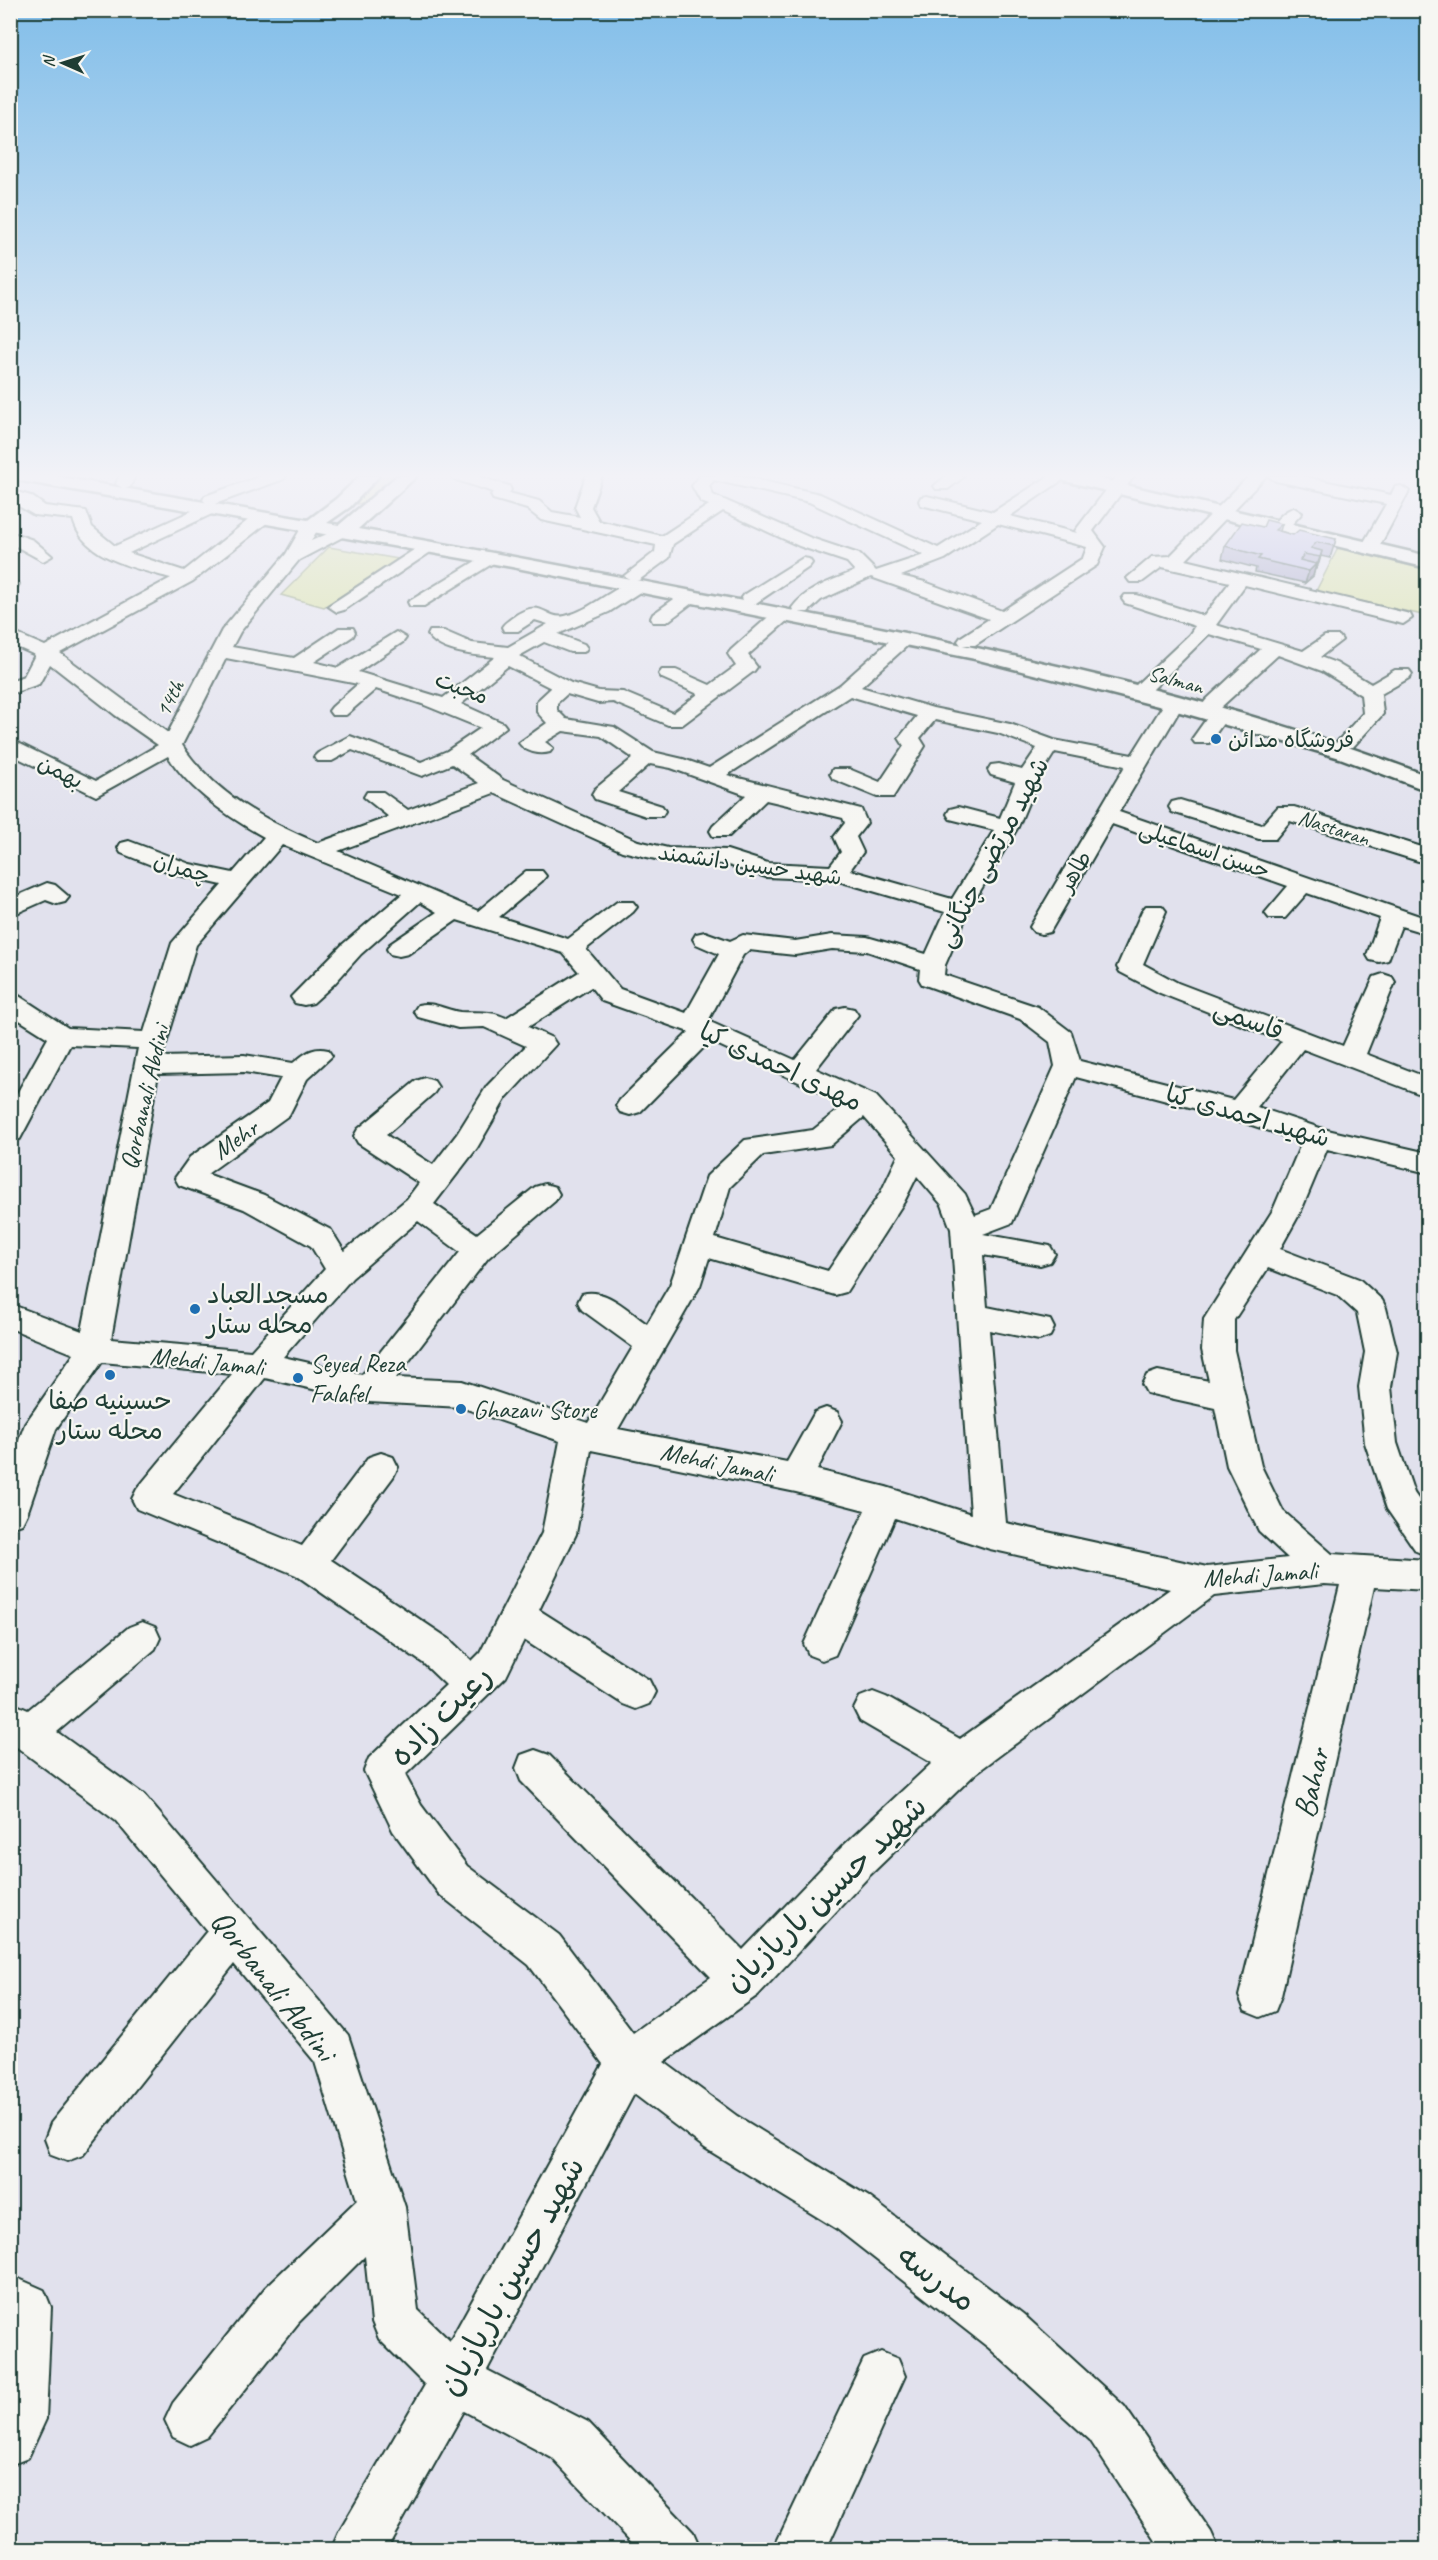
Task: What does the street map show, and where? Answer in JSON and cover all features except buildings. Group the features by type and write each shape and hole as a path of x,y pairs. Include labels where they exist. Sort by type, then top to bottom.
{"main road":[{"path":"707,595 745,603"},
{"name":"Salman","path":"690,596 792,612 902,640 976,653 1174,703 1216,710 1348,753 1428,784"},
{"path":"792,612 968,641 1146,685 1216,710 1428,765"}],"street":[{"path":"10,687 32,680 46,653 153,595"},
{"name":"14th","path":"172,745 231,630 260,595"},
{"path":"337,606 353,595"},
{"path":"417,602 428,595"},
{"path":"448,704 479,682 509,655 563,623 602,608 617,595"},
{"path":"745,603 756,595"},
{"path":"437,635 446,642 509,655 564,687 598,697 616,696 675,721 747,667 738,654 816,595"},
{"path":"944,595 1003,618"},
{"path":"968,641 1038,595"},
{"path":"1146,685 1196,639 1228,595"},
{"path":"1309,595 1403,618"},
{"path":"660,618 690,596"},
{"path":"1131,598 1329,667 1371,692"},
{"path":"511,627 533,613 563,623"},
{"path":"300,663 346,632"},
{"path":"543,635 577,648"},
{"path":"10,638 46,653 73,670 122,711 172,745 187,769 248,819 315,852 418,892 454,911 572,948 626,907"},
{"path":"342,674 396,638"},
{"path":"711,776 847,689 902,640"},
{"path":"1305,658 1332,640"},
{"path":"1202,739 1216,710 1275,647"},
{"name":"محبت","path":"219,651 300,663 372,682 448,704 496,727 454,755"},
{"path":"669,674 712,693"},
{"path":"1371,692 1402,674"},
{"path":"339,711 372,682"},
{"path":"564,687 547,701 547,712 560,724 607,731 646,757 676,763 737,787 763,791 853,814 856,823 845,837 852,852 836,873"},
{"path":"847,689 930,713 1003,728 1049,745 1136,762"},
{"path":"1346,743 1373,714 1371,692"},
{"name":"حسن اسماعیلی","path":"1174,703 1136,762 1106,815 1428,927"},
{"path":"841,774 885,792 915,746 909,738 930,713"},
{"path":"543,748 529,743 560,724"},
{"path":"325,757 350,742 422,770 454,755"},
{"name":"بهمن","path":"10,745 96,790 172,745"},
{"name":"شهید مرتضی چنگانی","path":"1049,745 1027,779 1006,827 958,908 933,965 931,979 1029,1013 1062,1038 1068,1066"},
{"name":"شهید حسین دانشمند","path":"454,755 495,785 630,846 669,855 727,857 766,870 836,873 958,908"},
{"path":"646,757 603,794 654,811"},
{"path":"999,770 1027,779"},
{"path":"315,852 495,785"},
{"path":"721,831 763,791"},
{"path":"375,797 405,818"},
{"name":"Nastaran","path":"1180,807 1267,834 1286,812 1428,857"},
{"path":"958,814 1006,827"},
{"name":"طاهر","path":"1042,927 1106,815"},
{"name":"Qorbanali Abdini","path":"10,1514 41,1424 94,1349 150,1054 184,943 278,835"},
{"name":"چمران","path":"129,848 164,865 209,877 237,880"},
{"path":"752,889 766,870"},
{"path":"482,920 534,876"},
{"path":"1277,914 1303,883"},
{"path":"10,909 47,890 57,897"},
{"path":"304,997 326,979 352,949 418,892"},
{"name":"قاسمی","path":"1154,910 1129,967 1169,988 1428,1088"},
{"path":"399,949 454,911"},
{"path":"1379,955 1393,915"},
{"path":"705,939 733,951"},
{"path":"630,1106 700,1027 733,951 743,942 795,948 832,942 867,944 899,952 933,965"},
{"name":"مهدی احمدی کیا","path":"572,948 611,995 700,1027 866,1102 955,1202 967,1235 990,1534"},
{"path":"508,1028 593,974"},
{"path":"1351,1059 1383,982"},
{"path":"10,1002 62,1036 150,1054 261,1064 282,1067 296,1074 319,1056"},
{"path":"427,1011 458,1020 488,1019 543,1044 496,1092 467,1141 417,1206 341,1270 258,1364 149,1499 308,1564 436,1652 473,1687"},
{"path":"800,1072 845,1015"},
{"path":"15,1115 62,1036"},
{"path":"1239,1111 1298,1038"},
{"path":"967,1235 1002,1215 1068,1066"},
{"name":"شهید احمدی کیا","path":"1068,1066 1239,1111 1318,1137 1428,1163"},
{"name":"Mehr","path":"296,1074 279,1109 200,1164 189,1178 254,1202 321,1238 341,1270"},
{"path":"425,1087 368,1136 436,1181"},
{"name":"رعیت زاده","path":"628,2062 544,1950 453,1880 407,1818 383,1771 473,1687 493,1665 559,1534 588,1435 651,1343 685,1286 717,1183 755,1147 821,1138 866,1102"},
{"path":"1318,1137 1287,1211 1219,1319 1218,1350 1244,1466 1271,1521 1324,1569"},
{"path":"698,1244 835,1284 894,1195 913,1154"},
{"path":"369,1389 478,1250 545,1194"},
{"path":"417,1206 478,1250"},
{"path":"967,1235 1040,1254"},
{"path":"1262,1254 1348,1287 1371,1308 1381,1352 1375,1387 1381,1443 1399,1499 1428,1541"},
{"path":"593,1302 651,1343"},
{"name":"Mehdi Jamali","path":"10,1315 94,1349 258,1364 369,1389 462,1395 588,1435 796,1479 886,1501 990,1534 1207,1582 1324,1569 1362,1569 1428,1575"},
{"path":"974,1316 1039,1328"},
{"path":"1158,1384 1229,1398"},
{"path":"796,1479 826,1421"},
{"path":"308,1564 381,1467"},
{"path":"822,1644 886,1501"},
{"name":"Bahar","path":"1260,1996 1362,1569"},
{"name":"شهید حسین بارپازیان","path":"357,2550 455,2380 628,2062 743,1980 856,1861 962,1760 1207,1582"},
{"path":"518,1616 636,1692"},
{"path":"20,1726 142,1638"},
{"path":"873,1709 962,1760"},
{"name":"Qorbanali Abdini","path":"20,1726 130,1808 333,2050 382,2207 396,2322 455,2380 570,2440 675,2550"},
{"path":"535,1768 743,1980"},
{"path":"67,2139 233,1932"},
{"name":"مدرسه","path":"628,2062 721,2132 853,2213 1006,2331 1107,2423 1193,2550"},
{"path":"190,2420 282,2305 382,2207"},
{"path":"10,2298 27,2307 21,2419 10,2440"},
{"path":"799,2550 881,2376"}],"green space":[{"path":"283,595 342,595 324,607"},
{"path":"1336,595 1427,595 1427,616"}],"place":[{"name":"فروشگاه مدائن","path":"1216,739"},
{"name":"مسجدالعباد محله ستار","path":"195,1309"},
{"name":"حسینیه صفا محله ستار","path":"110,1375"},
{"name":"Seyed Reza Falafel","path":"298,1378"},
{"name":"Ghazavi Store","path":"461,1409"}]}
